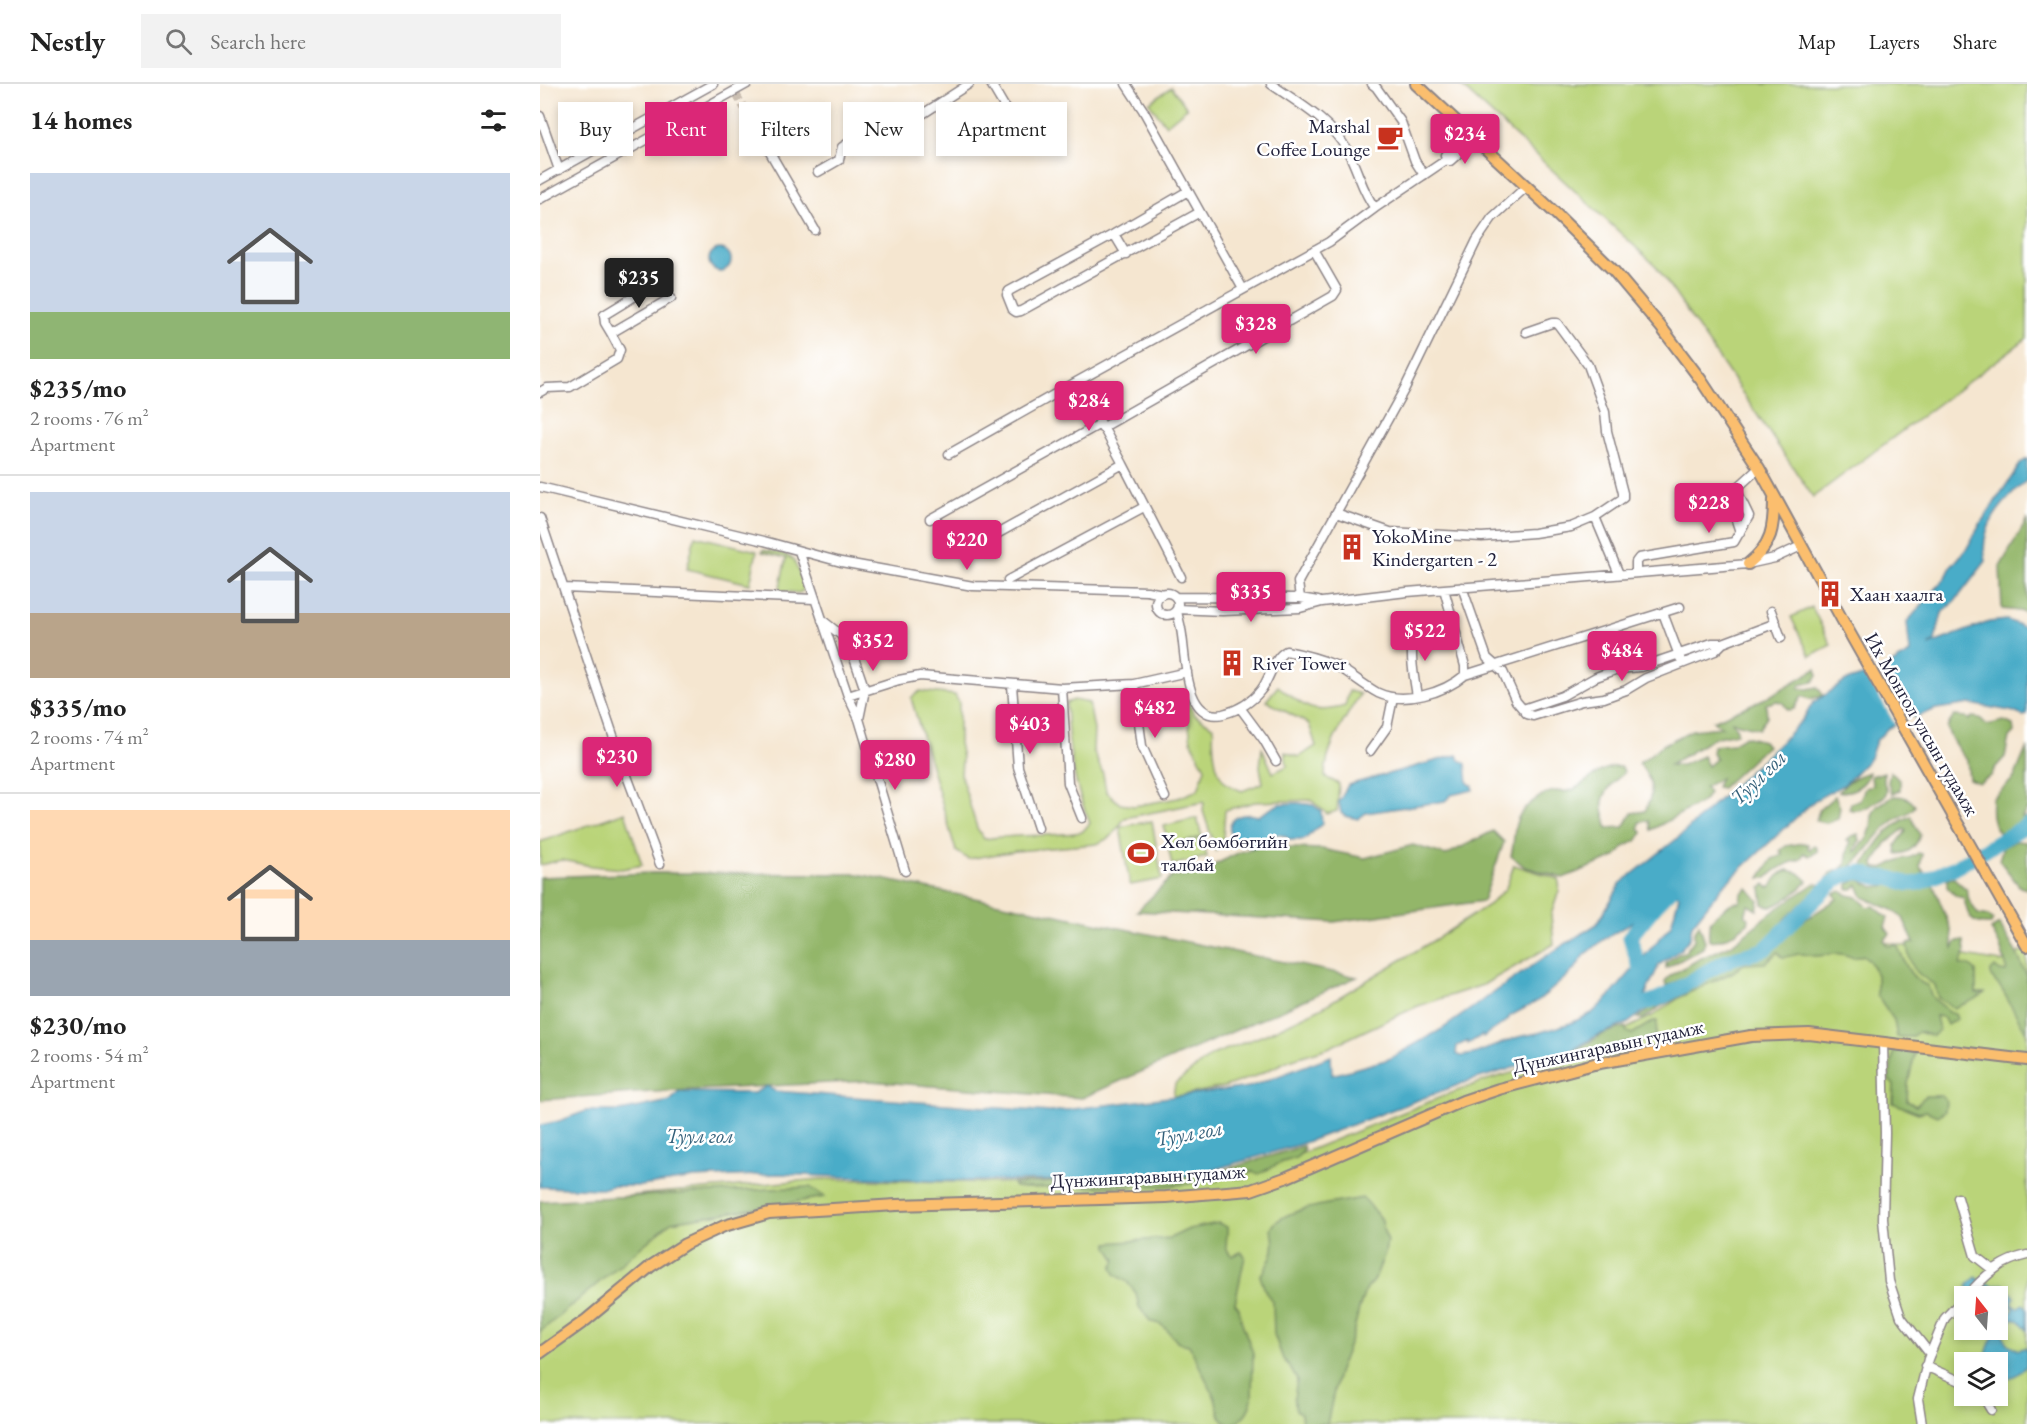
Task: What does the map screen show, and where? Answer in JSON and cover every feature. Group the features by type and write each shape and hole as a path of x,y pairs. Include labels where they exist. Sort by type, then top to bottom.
{"main road":[{"name":"Их Монгол улсын гудамж","path":"1416,84 1598,255 1647,309 1710,393 1759,468 2027,946"},
{"path":"1748,564 1761,553 1770,537 1774,522 1774,495"},
{"name":"Дүнжингаравын гудамж","path":"540,1353 586,1320 651,1266 685,1244 724,1226 769,1213 896,1204 1152,1197 1244,1191 1285,1178 1463,1101 1527,1081 1594,1064 1718,1041 1766,1035 1809,1034 2027,1060"}],"street":[{"path":"540,180 713,84"},
{"path":"540,199 747,84"},
{"path":"818,172 839,160 842,147 873,127 882,125 895,130 901,128 969,84"},
{"path":"991,84 1002,102"},
{"path":"1126,84 1243,290"},
{"path":"1271,84 1336,133 1358,169 1370,202 1375,208"},
{"path":"1372,84 1401,122 1415,161 1424,175"},
{"path":"540,116 559,170"},
{"path":"949,454 1329,242 1446,160 1445,156 1472,136"},
{"path":"772,156 814,230"},
{"path":"1300,598 1298,582 1405,388 1477,240 1492,218 1527,186"},
{"path":"1188,191 1009,291 1007,295 1013,310 1021,311 1200,212"},
{"path":"1114,234 1126,254"},
{"path":"930,519 1333,296 1336,290 1314,250"},
{"path":"540,392 547,388 570,387 617,359 620,350 604,323 604,315 653,285 659,284 671,298 611,333"},
{"path":"1336,513 1389,532 1482,537 1534,533 1570,527 1595,517 1623,498 1607,431 1605,412 1588,365 1557,323 1526,332"},
{"path":"1078,381 1181,578"},
{"path":"986,540 1123,464"},
{"path":"1740,532 1730,496 1759,468"},
{"path":"540,487 799,551 884,570 973,586 1170,593 1179,603 1175,612 1181,628 1192,697 1202,709 1216,716 1242,709 1262,689 1278,657 1286,651 1335,665 1378,692 1393,698 1417,696 1454,685 1465,675 1680,608"},
{"path":"1636,573 1638,559 1730,544 1736,540 1749,514 1736,489"},
{"path":"1008,580 1144,507"},
{"path":"1595,517 1619,574"},
{"path":"540,518 624,768 660,864"},
{"path":"1163,594 1158,597 1156,604 1159,612 1300,608 1322,602 1462,587 1748,564 1775,558 1801,546"},
{"path":"799,551 848,696 859,719 905,871"},
{"path":"1462,587 1487,658 1503,672 1516,701 1527,714 1536,717 1582,701 1604,698 1626,690 1646,678 1715,651 1723,643"},
{"path":"564,588 814,600"},
{"path":"1444,589 1465,666 1465,675"},
{"path":"1134,591 1156,604"},
{"path":"1176,597 1300,598 1322,602"},
{"path":"1771,611 1781,638"},
{"path":"1663,613 1683,664"},
{"path":"822,620 841,635 853,654 865,690 859,719"},
{"path":"1523,709 1562,696 1596,677 1618,669 1641,667 1712,643 1723,643 1776,623"},
{"path":"1415,627 1412,659 1417,696"},
{"path":"848,696 920,676 1062,688 1134,684 1187,672"},
{"path":"1134,684 1142,746 1165,797"},
{"path":"1012,685 1017,767 1038,828"},
{"path":"1062,688 1068,783 1082,818"},
{"path":"1370,751 1387,727 1393,698"},
{"path":"1242,709 1276,762"},
{"path":"1883,1042 1885,1133 1883,1219 1889,1281 1901,1317 1930,1354"},
{"path":"1958,1198 1975,1256 1993,1270"},
{"path":"1976,1286 2004,1262 2027,1255"},
{"path":"1922,1424 1918,1400 1926,1366 1945,1318 1954,1309"},
{"path":"1926,1366 1954,1378"},
{"path":"1989,1406 1991,1410"}],"green space":[{"path":"1459,84 2027,84 2027,338 1813,497 1656,266"},
{"path":"1171,87 1187,108 1166,125 1149,103"},
{"path":"2027,520 2027,612 2002,609 2000,567"},
{"path":"695,536 757,551 750,584 687,569"},
{"path":"763,550 782,553 793,559 804,584 803,591 799,593 779,591 786,558 762,552"},
{"path":"1812,607 1831,645 1810,656 1791,617"},
{"path":"1816,669 1818,676 1813,682 1800,685 1799,688 1817,687 1824,696 1809,699 1802,696 1794,709 1788,710 1783,703 1777,701 1766,704 1767,716 1759,729 1732,722 1737,733 1713,738 1670,765 1682,765 1703,756 1708,766 1716,759 1712,753 1713,746 1732,744 1745,736 1763,741 1767,746 1722,788 1716,787 1720,778 1705,787 1709,793 1704,801 1651,830 1649,821 1640,822 1639,829 1643,833 1615,857 1563,878 1525,867 1511,856 1518,819 1525,808 1538,798 1554,791 1570,791 1601,771 1622,767 1624,772 1609,788 1604,798 1603,809 1607,828 1624,827 1632,813 1645,811 1650,798 1650,781 1639,763 1663,745 1692,730 1722,727 1713,721 1768,697"},
{"path":"1278,686 1302,704 1324,710 1345,706 1349,691 1360,694 1332,744 1326,765 1325,777 1339,784 1337,811 1327,814 1311,800 1255,802 1225,810 1223,838 1216,851 1203,811 1204,802 1125,818 1111,837 1097,844 1016,851 968,859 956,851 911,698 920,691 955,695 959,703 961,776 977,828 984,839 1082,832 1090,823 1079,794 1072,764 1066,703 1074,700 1089,703 1094,730 1093,750 1103,774 1106,791 1120,804 1134,806 1178,798 1198,790 1205,768 1191,741 1185,697 1195,715 1214,727 1215,756 1221,777 1229,785 1242,791 1263,783 1260,767 1262,748 1273,773 1287,766 1285,752 1299,757 1316,746 1309,724 1266,701"},
{"path":"1954,716 1966,717 1969,720 1972,717 1980,718 1987,725 2004,721 2013,725 2014,732 2009,737 2005,757 1991,776 1979,783 1969,779 1967,760 1955,745 1948,731 1947,727"},
{"path":"2027,747 2027,810 2022,817 2027,818 2027,823 2006,833 1999,832 1992,817 1992,799 2014,778"},
{"path":"1890,771 1900,781 1900,790 1892,794 1888,783"},
{"path":"1869,772 1865,781 1858,787 1839,792 1852,779"},
{"path":"1884,772 1884,783 1887,790 1885,796 1863,809 1849,809 1851,803 1860,800 1865,788 1872,785 1871,776"},
{"path":"1835,796 1840,807 1838,819 1826,823 1816,821 1819,810"},
{"path":"1894,796 1906,798 1915,806 1887,826 1851,866 1835,879 1827,879 1830,873 1846,864 1851,842 1847,841 1850,837 1858,834 1860,840 1855,852 1867,839 1872,815 1877,806"},
{"path":"625,812 642,865 622,869 562,860 540,865 540,842"},
{"path":"1911,816 1920,835 1917,843 1909,851 1897,854 1896,845 1906,831 1904,829 1887,842 1874,863 1875,868 1885,867 1918,853 1922,854 1920,867 1924,872 1923,875 1913,878 1862,868 1888,831"},
{"path":"1197,818 1202,837 1168,845 1164,826"},
{"name":"Хөл бөмбөгийн талбай","path":"1152,821 1162,879 1130,885 1120,827"},
{"path":"1493,831 1504,842 1483,901 1334,922 1137,911 1173,876 1194,875 1240,852 1257,847 1322,849 1365,858 1413,845 1446,855"},
{"path":"1202,838 1207,857 1172,865 1168,846"},
{"path":"2015,841 2027,842 2027,889 2020,887 1999,860 2003,847"},
{"path":"1808,844 1810,850 1814,845 1817,852 1809,856 1804,853 1801,859 1782,866 1767,878 1760,878 1772,859 1783,855 1780,851 1786,846"},
{"path":"1514,865 1559,879 1559,891 1551,915 1554,944 1483,985 1418,1006 1328,1048 1289,1060 1258,1075 1224,1087 1173,1097 1175,1084 1212,1055 1264,1035 1321,1008 1490,904 1506,888"},
{"path":"1788,870 1799,873 1808,881 1776,905 1771,907 1763,904 1761,888 1765,884 1771,887 1778,876"},
{"path":"653,873 858,874 1357,977 1082,1098 869,1081 540,1100 540,877"},
{"path":"1954,878 1967,890 1969,901 1978,914 1993,919 1991,924 1978,923 1971,918 1964,898 1956,896 1947,887 1947,879"},
{"path":"1858,879 1874,887 1889,885 1916,888 1933,884 1951,930 1953,948 1957,941 1964,941 1965,952 1960,965 1970,966 1976,971 1976,993 1985,993 1954,1008 1938,998 1935,985 1918,973 1912,965 1907,944 1914,943 1903,918 1890,909 1863,897 1858,885 1853,889 1848,889 1848,884"},
{"path":"1815,883 1821,885 1784,920 1763,946 1720,957 1698,972 1666,986 1665,981 1671,975 1731,945 1775,910"},
{"path":"1748,888 1759,901 1757,910 1748,905 1745,916 1749,919 1748,923 1725,938 1709,940 1709,928 1714,917 1731,904 1740,902 1741,894"},
{"path":"1841,891 1857,897 1868,907 1874,906 1888,918 1885,927 1890,934 1884,940 1887,946 1897,945 1911,974 1928,986 1932,997 1948,1012 1955,1014 1957,1019 1947,1025 1943,1017 1936,1016 1939,1030 1933,1036 1918,1032 1911,1037 1897,1037 1894,1020 1877,995 1877,975 1869,960 1863,955 1854,958 1838,954 1816,956 1799,954 1782,957 1778,952 1765,963 1744,964 1733,972 1661,1006 1643,1019 1638,1018 1665,997 1734,962 1762,954 1789,930 1837,899 1834,894"},
{"path":"1699,924 1705,941 1703,948 1666,968 1666,963 1685,952 1694,940 1694,933"},
{"path":"1999,924 2027,976 2027,1034 2001,988 1991,977 1991,971 1995,967 2006,972 2007,968 2000,946 1991,929"},
{"path":"1830,933 2001,962 2027,949 2027,1424 540,1424 540,1207 646,1194 821,1179 995,1183 1236,1175 1263,1169 1487,1080 1574,1055 1652,1016 1735,965"},
{"path":"1653,1021 1657,1021 1656,1036 1638,1043 1625,1042 1601,1052 1567,1059 1563,1057 1605,1033 1625,1027 1627,1032 1632,1034"},
{"path":"1894,1050 1915,1053 1908,1084 1907,1101 1916,1106 1925,1096 1942,1096 1946,1100 1945,1111 1937,1116 1926,1111 1918,1113 1893,1103 1894,1085 1889,1080"},
{"path":"1303,1146 1304,1150 1296,1158 1259,1174 1250,1171 1246,1178 1222,1177 1217,1181 1204,1180 1162,1186 1025,1188 1015,1187 1013,1184 1112,1183 1188,1177 1221,1171"},
{"path":"810,1187 825,1197 671,1222 540,1332 540,1201"},
{"path":"1363,1198 1382,1220 1387,1239 1385,1253 1374,1281 1365,1291 1353,1334 1338,1373 1327,1424 1302,1424 1301,1414 1296,1410 1294,1398 1297,1380 1283,1359 1274,1334 1273,1302 1266,1293 1260,1276 1272,1254 1274,1242 1271,1229 1276,1222 1298,1211"},
{"path":"1218,1223 1227,1227 1227,1247 1230,1253 1233,1256 1241,1252 1245,1256 1235,1303 1239,1308 1253,1353 1251,1404 1240,1420 1227,1424 1220,1416 1215,1398 1189,1345 1175,1339 1161,1325 1151,1322 1139,1307 1136,1293 1127,1282 1115,1274 1112,1267 1116,1260 1108,1247 1108,1243 1170,1238 1189,1229"}],"water":[{"path":"720,249 728,252 731,260 728,268 720,271 712,268 709,260 712,252"},
{"name":"Туул гол","path":"2027,459 2027,480 1994,516 1985,537 1986,561 1956,600 1942,613 1935,640 1928,645 1989,622 2007,620 2027,628 2027,715 1970,704 1936,709 1888,728 1876,741 1870,758 1845,784 1815,800 1722,887 1692,925 1690,938 1681,949 1659,965 1643,1000 1650,999 1655,1003 1628,1023 1594,1037 1573,1050 1466,1082 1301,1144 1209,1171 1173,1177 1109,1180 935,1181 779,1174 694,1178 602,1189 540,1187 540,1125 586,1111 620,1111 670,1101 679,1092 754,1093 767,1086 775,1091 1050,1112 1249,1087 1331,1056 1332,1075 1389,1059 1442,1029 1546,956 1597,924 1621,883 1679,837 1783,740 1803,719 1813,703 1846,681 1882,670 1910,653 1907,622 1946,577 1951,567 1967,548 1982,521 2021,463","holes":["1668,888 1679,896 1671,925 1610,996 1592,1013 1571,1023 1518,1037 1474,1054 1460,1056 1456,1054 1457,1046 1468,1041 1468,1044 1482,1035 1483,1037 1507,1021 1510,1016 1536,1002 1574,970 1584,956 1603,940 1639,918"]},
{"path":"1457,755 1466,764 1468,783 1473,786 1473,790 1451,795 1445,801 1366,813 1358,819 1341,813 1339,802 1348,785"},
{"path":"1279,804 1313,805 1321,811 1322,824 1304,840 1290,840 1276,834 1266,846 1251,847 1242,845 1230,836 1230,825 1238,817 1258,816"},
{"path":"1976,1277 1984,1285 1987,1283 1993,1286 1967,1286"},
{"path":"2008,1289 2015,1297 2012,1305 2017,1308 2023,1304 2027,1308 2027,1330 2020,1321 2013,1318 2008,1325 2008,1317 2014,1309 2009,1305"},
{"path":"1991,1340 2006,1340 2018,1350 2027,1347 2026,1366 2014,1376 2008,1378 2008,1352 1987,1352"}],"pier":[{"path":"1883,666 1915,720 1897,728 1865,672"}],"waterway":[{"name":"Туул гол","path":"1633,1006 1658,999 1734,958 1765,949 1830,885 1843,876 1859,872 1909,884 1919,883 1958,866 2027,825"},
{"name":"Туул гол","path":"1639,982 1643,978 1630,937 1657,904 1684,877"}],"tunnel":[{"path":"736,94 741,102"}],"place":[{"name":"Marshal Coffee Lounge","path":"1390,137"},
{"name":"YokoMine Kindergarten - 2","path":"1352,547"},
{"name":"Хаан хаалга","path":"1830,594"},
{"name":"River Tower","path":"1232,663"},
{"name":"Хөл бөмбөгийн талбай","path":"1141,853"}]}
